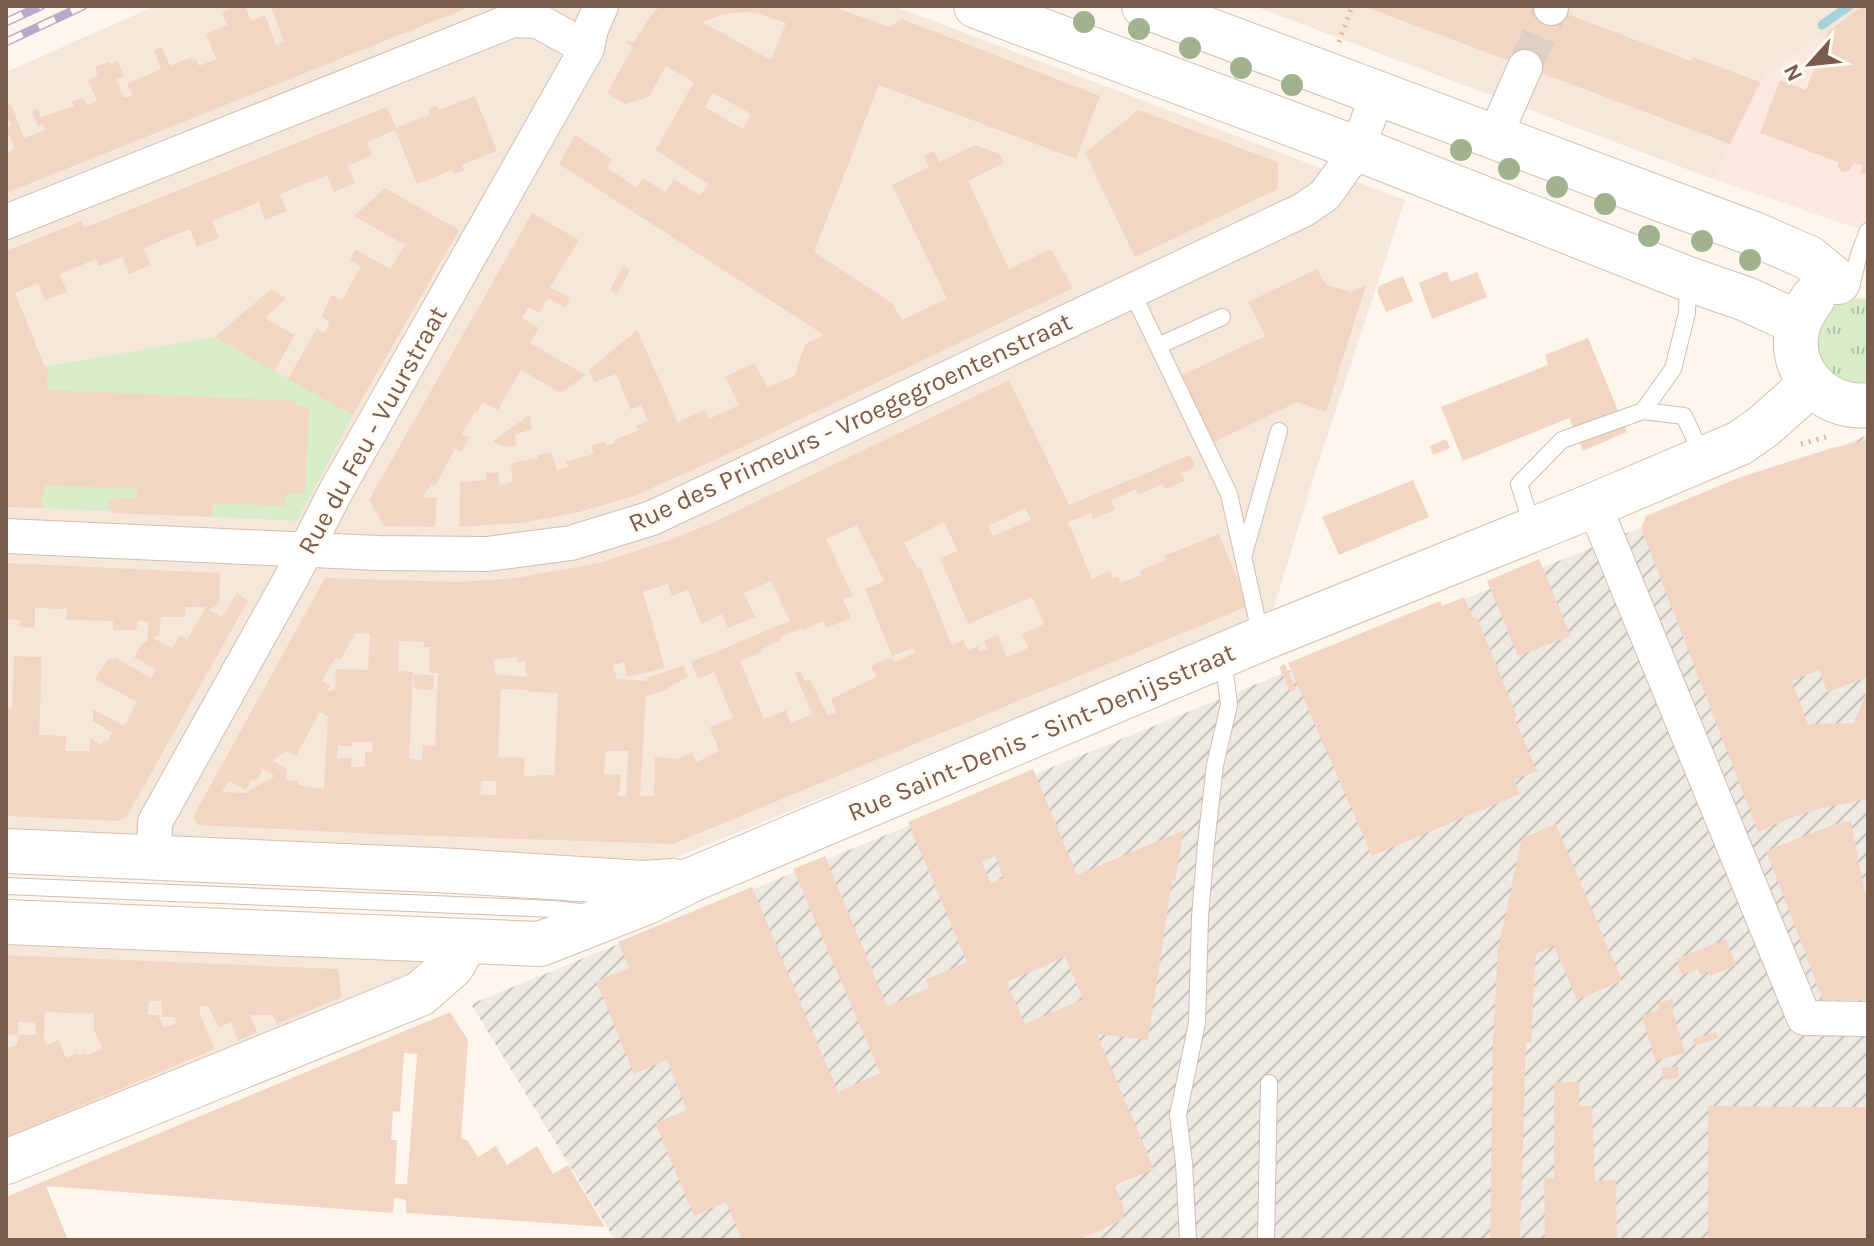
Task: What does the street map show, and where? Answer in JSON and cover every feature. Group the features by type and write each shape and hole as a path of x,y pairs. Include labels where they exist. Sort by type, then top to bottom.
{"main road":[{"path":"976,6 1358,149 1746,299 1798,323"},
{"path":"1144,6 1762,237 1853,280"},
{"path":"1853,280 1825,289 1814,298 1798,323 1796,348 1798,361 1811,384 1821,393 1845,405 1868,405"},
{"name":"Rue Saint-Denis - Sint-Denijsstraat","path":"6,922 540,944 647,902 691,880 1242,647 1704,459 1740,443 1811,384"},
{"path":"6,851 456,871 642,883 691,880"},
{"path":"6,1162 420,994 452,966 466,941"}],"street":[{"name":"Rue du Feu - Vuurstraat","path":"154,857 155,822 336,491 587,48 601,6"},
{"path":"6,222 513,20 538,21 587,48"},
{"path":"1494,138 1525,67"},
{"name":"Rue des Primeurs - Vroegegroentenstraat","path":"6,536 378,553 487,554 571,543 652,518 1303,210 1325,195 1358,149 1377,94"},
{"path":"1594,505 1804,1018 1868,1019"}],"lane":[{"path":"1853,280 1868,231"},
{"path":"1643,411 1673,369 1687,313 1688,279"},
{"path":"1132,292 1229,494 1244,556"},
{"path":"1158,346 1222,317"},
{"path":"1533,530 1519,484 1562,440 1643,411 1684,416 1704,459"},
{"path":"1188,1240 1178,1115 1197,1023 1206,844 1215,765 1242,647 1244,556 1279,431"},
{"path":"554,909 642,883"},
{"path":"6,886 554,909 608,916"},
{"path":"1266,1240 1269,1083"}],"path":[{"path":"1338,43 1352,6"}],"shaded area":[{"path":"155,6 894,6 1405,200 1272,614 660,864 6,831 6,72"},
{"path":"1254,6 1863,6 1766,76 1713,179"},
{"path":"1863,6 1868,6 1868,232 1713,179 1766,76"},
{"path":"1868,435 1868,1240 615,1240 471,1004"},
{"path":"6,944 375,959 384,950 419,954 428,967 6,1149"}],"green space":[{"path":"1855,298 1868,299 1868,388 1858,389 1824,373 1814,338 1833,307"},
{"path":"215,337 353,415 297,521 42,508 48,366"}],"building":[{"path":"245,6 251,21 265,15 276,45 284,42 271,6 472,6 6,193 6,153 15,149 6,128 11,126 6,106 11,104 24,138 46,130 43,124 38,126 32,111 38,109 41,117 74,106 72,102 83,98 87,105 97,101 88,80 98,76 95,67 118,61 124,76 116,79 124,98 132,95 127,84 161,69 154,50 162,47 170,66 191,57 192,60 196,59 199,66 216,59 206,34 227,25 222,12"},
{"path":"660,6 832,6 889,27 902,19 1100,96 1076,159 879,85 814,252 892,303 902,320 947,299 892,185 929,167 924,156 934,151 940,162 975,145 1000,154 1004,163 968,181 1009,269 1051,249 1073,288 634,496 549,518 459,527 460,482 486,480 486,473 498,472 500,485 513,482 512,463 551,452 557,470 568,467 566,462 594,454 591,446 606,441 607,446 615,443 614,440 639,430 636,426 648,421 641,405 631,410 616,374 594,382 589,370 637,330 678,422 705,410 709,419 739,405 725,377 754,363 768,388 794,377 805,344 824,335 559,164 575,135 612,159 607,168 636,187 643,178 665,192 674,179 700,196 708,184 656,150 694,82 666,66 649,97 625,104 607,93 633,47 627,43 628,40 633,43","holes":["745,12 786,23 771,60 702,22 723,14","713,93 751,114 743,129 705,107"]},
{"path":"1363,6 1546,6 1691,61 1693,57 1760,82 1730,144"},
{"path":"1863,6 1868,6 1867,175 1860,172 1863,166 1854,163 1850,170 1842,172 1838,162 1760,133 1780,80 1806,90 1828,31"},
{"path":"475,96 497,151 462,165 464,170 454,174 452,170 417,184 395,130 367,142 372,155 348,166 355,183 334,192 327,175 280,194 287,211 265,220 259,202 212,221 219,238 197,247 190,229 144,248 151,265 129,274 122,257 99,266 96,259 60,274 67,292 45,300 38,283 15,293 45,367 48,366 47,390 296,401 296,406 309,407 305,494 286,493 285,506 213,503 212,517 114,513 108,506 109,501 137,499 137,489 44,485 42,508 6,507 6,251 82,221 84,228 387,107 396,128 430,114 428,109 437,106 439,110"},
{"path":"1138,110 1278,162 1278,189 1135,257 1085,153"},
{"path":"385,188 459,230 353,415 288,379 317,328 324,333 330,322 321,317 332,295 342,300 361,266 350,260 355,249 390,269 405,245 354,216"},
{"path":"532,213 579,240 550,287 570,298 565,308 548,298 539,313 528,307 522,318 539,328 530,343 586,375 561,393 521,370 498,410 483,402 475,411 462,434 470,437 461,452 455,449 435,486 431,484 423,497 437,498 435,527 384,526 369,500"},
{"path":"623,266 630,270 617,294 610,290"},
{"path":"1317,269 1326,285 1352,292 1366,285 1326,412 1297,402 1214,442 1182,375 1265,336 1248,302"},
{"path":"1447,271 1451,282 1477,272 1487,297 1432,319 1419,283"},
{"path":"1403,276 1413,301 1386,312 1377,291 1379,286"},
{"path":"271,289 286,298 265,318 295,335 274,371 215,337"},
{"path":"1588,338 1627,432 1583,451 1569,418 1463,461 1441,407 1548,365 1545,355"},
{"path":"1009,380 1069,505 1190,455 1195,467 1181,473 1185,481 1165,489 1163,484 1138,495 1136,489 1111,500 1115,510 1093,519 1091,513 1068,522 1092,579 1110,571 1113,578 1118,576 1121,583 1166,560 1164,556 1219,534 1248,606 673,844 198,825 193,817 325,578 458,582 516,578 599,563 712,523","holes":["1025,508 1031,520 993,536 988,526","944,522 958,551 940,558 968,624 1032,597 1044,624 1022,634 1028,648 1007,657 998,635 984,641 987,649 980,652 978,646 968,650 963,640 952,645 920,567 917,568 904,543","857,525 884,581 865,589 892,656 913,648 915,653 894,662 892,657 871,666 876,677 831,699 836,713 828,716 810,679 805,681 800,671 795,673 812,714 791,723 786,710 764,719 740,661 801,628 823,621 826,628 851,618 843,599 853,596 826,539","771,581 790,621 691,662 698,679 714,672 733,718 710,727 719,751 697,762 692,752 676,759 655,757 654,796 640,796 646,696 668,690 688,677 684,665 646,681 617,679 613,665 624,662 627,677 665,668 643,592 668,584 672,596 688,590 701,624 722,614 728,628 755,617 744,593","356,633 370,634 368,670 336,669 335,690 329,691 330,686 322,681 335,658 340,660","399,641 424,642 424,647 430,647 429,673 438,673 435,746 423,745 422,760 409,759 413,672 398,671","517,657 517,662 525,661 527,677 495,674 494,659","501,689 558,693 554,775 524,776 525,758 498,757","320,712 328,717 324,789 286,780 287,769 273,761 286,751 296,756","373,742 372,752 365,751 365,767 351,767 351,758 337,758 338,746","606,751 628,751 626,797 618,796 621,775 604,774","263,769 275,776 248,793 222,792 229,781 246,790","481,781 496,781 496,795 480,794"]},
{"path":"529,415 532,429 515,435 516,445 504,447 493,441"},
{"path":"1446,439 1450,448 1433,455 1430,446"},
{"path":"1868,440 1868,677 1827,692 1819,670 1792,681 1808,724 1854,723 1868,688 1868,799 1822,808 1758,832 1641,528 1646,516 1741,477"},
{"path":"1413,480 1429,517 1339,555 1322,517"},
{"path":"1539,559 1571,636 1518,656 1487,581"},
{"path":"6,563 220,573 219,604 209,610 222,617 237,593 248,601 127,816 118,821 6,816 6,708 12,709 14,656 42,657 39,735 66,736 66,751 90,751 90,738 102,745 112,733 93,721 93,709 124,726 137,702 95,679 107,660 116,658 151,678 156,670 134,657 147,641 149,621 138,621 136,630 113,630 113,621 66,620 67,609 35,608 35,628 19,627 20,620 6,619","holes":["186,607 206,607 187,640 180,635 172,648 153,638 159,635 161,617 185,617"]},
{"path":"1464,597 1473,618 1477,617 1537,771 1514,780 1520,794 1372,856 1288,663 1440,601 1442,606"},
{"path":"1285,664 1296,689 1290,692 1279,667"},
{"path":"414,674 434,675 433,690 414,689"},
{"path":"1033,769 1077,875 1184,830 1175,881 1172,881 1148,1040 1097,1034 1154,1169 1115,1185 1124,1209 1123,1220 1084,1237 1085,1240 742,1240 726,1202 694,1216 655,1123 687,1110 667,1060 634,1074 596,981 629,968 618,942 752,887 838,1092 880,1073 793,869 825,856 887,1006 929,988 925,980 967,962 908,822","holes":["995,856 1003,878 991,884 982,862","1065,957 1083,999 1025,1024 1007,982"]},
{"path":"1851,821 1868,901 1868,1000 1823,1000 1766,851 1838,823"},
{"path":"1556,824 1622,981 1577,1000 1554,946 1536,954 1531,1043 1526,1042 1520,1240 1490,1240 1493,1040 1498,949 1522,838"},
{"path":"1726,939 1736,965 1710,976 1708,972 1700,975 1698,969 1682,975 1676,959"},
{"path":"6,955 338,969 342,997 277,1024 272,1015 250,1015 257,1032 238,1040 231,1022 219,1028 208,1006 200,1006 200,1014 215,1049 6,1137 6,1048 17,1045 18,1035 6,1034","holes":["149,1001 162,1001 162,1017 174,1017 177,1023 164,1028 158,1015 148,1015","45,1012 94,1014 94,1030 103,1049 66,1058 59,1040 46,1045","18,1022 35,1023 36,1035 18,1035"]},
{"path":"1672,999 1685,1053 1655,1061 1642,1015 1659,1010 1658,1003"},
{"path":"450,1012 468,1040 461,1139 467,1140 478,1157 496,1146 507,1165 537,1146 553,1174 568,1165 605,1227 406,1213 406,1200 394,1198 393,1213 46,1186 68,1240 6,1240 6,1197","holes":["404,1053 417,1054 407,1184 395,1184 397,1140 391,1140 393,1111 400,1112"]},
{"path":"1716,1032 1718,1038 1694,1046 1693,1039"},
{"path":"1679,1066 1679,1078 1663,1080 1662,1068"},
{"path":"1554,1082 1579,1082 1579,1106 1592,1106 1595,1181 1616,1180 1617,1240 1545,1240 1544,1178 1554,1178"},
{"path":"1708,1106 1868,1107 1868,1240 1708,1240"}],"waterway":[{"path":"1822,25 1849,6"}],"tunnel":[{"path":"1525,67 1551,8"}],"railway":[{"path":"6,22 41,6"},
{"path":"6,42 83,6"}]}
